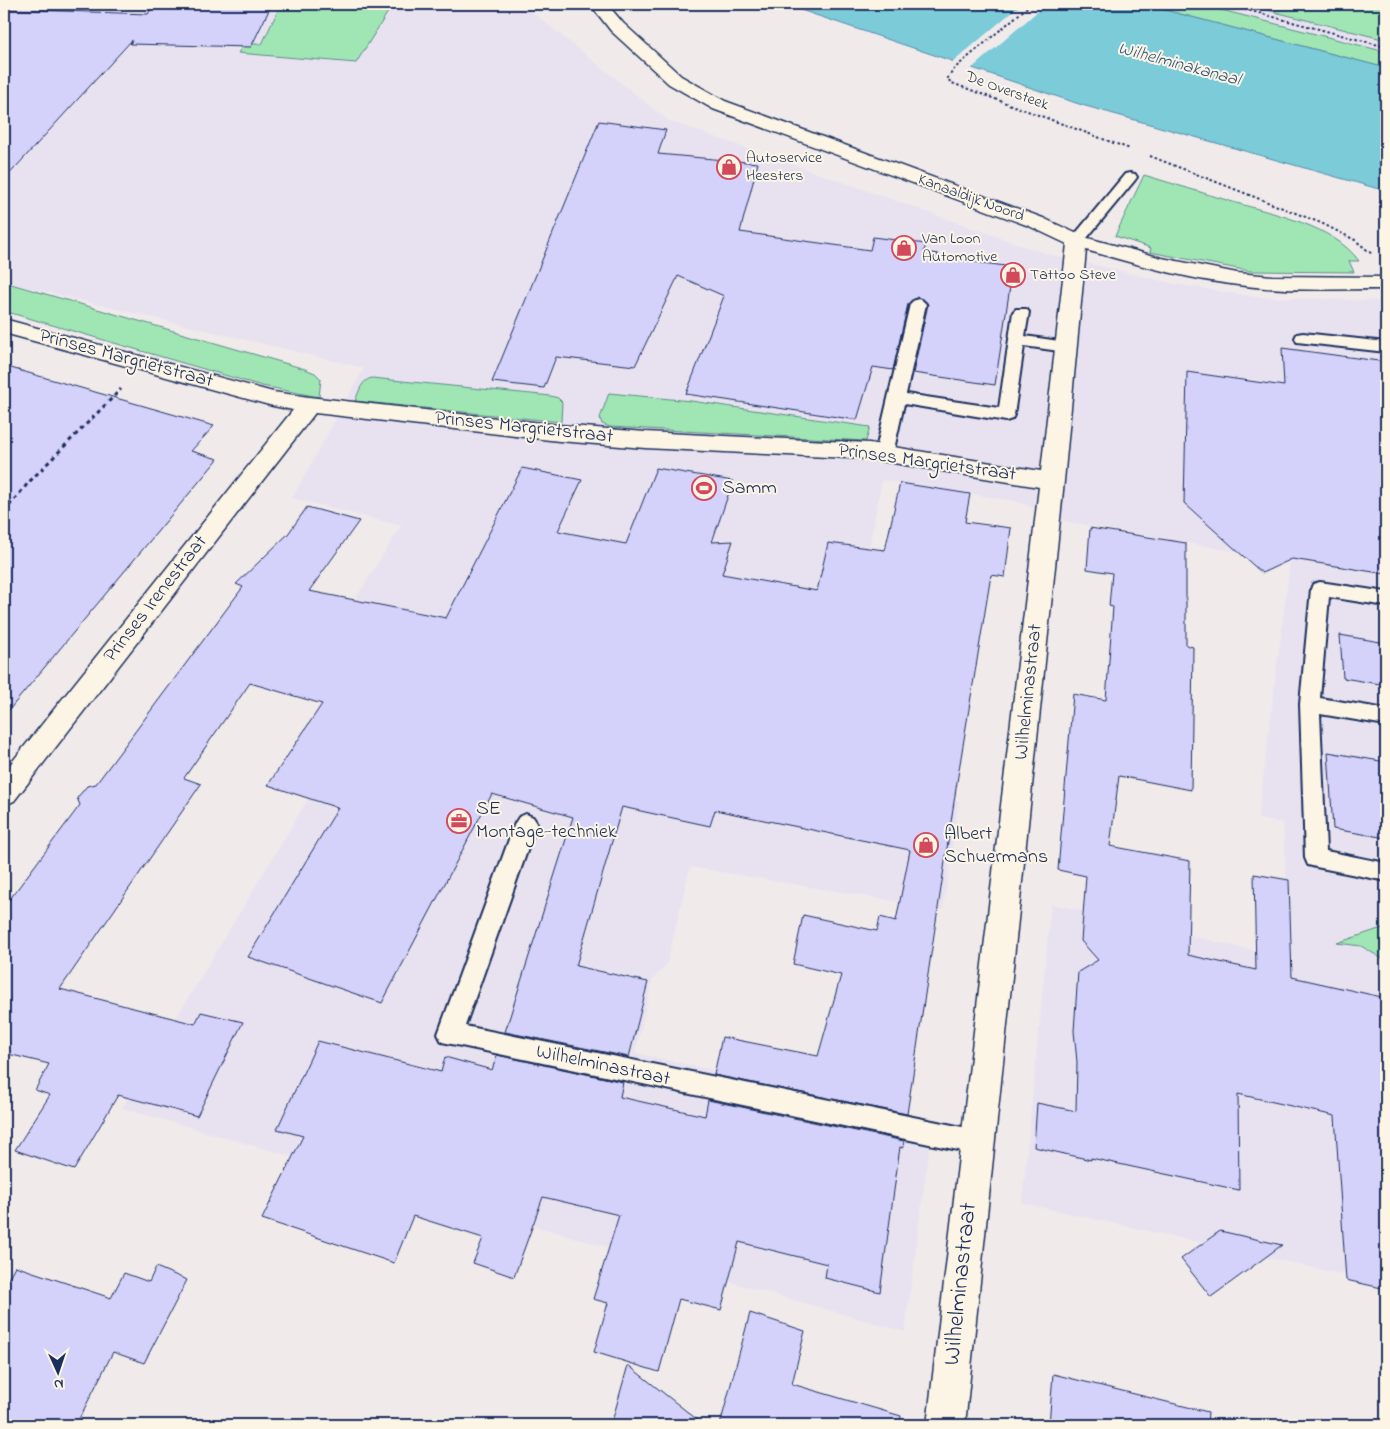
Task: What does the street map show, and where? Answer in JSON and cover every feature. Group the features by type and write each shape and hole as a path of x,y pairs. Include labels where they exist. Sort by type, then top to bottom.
{"street":[{"name":"Kanaaldijk Noord","path":"598,4 617,27 675,80 719,105 1036,222 1077,241 1160,264 1237,279 1272,282 1386,283"},
{"name":"Wilhelminastraat","path":"946,1425 1052,482 1077,241"},
{"name":"Prinses Margrietstraat","path":"4,326 273,399 309,405 559,433 645,440 869,451 1052,482"},
{"name":"Prinses Irenestraat","path":"4,792 309,405"}],"lane":[{"path":"1077,241 1130,177"},
{"path":"884,454 918,304"},
{"path":"897,398 1006,415 1021,312"},
{"path":"1303,338 1386,346"},
{"path":"1017,340 1066,347"},
{"path":"1386,599 1320,589 1310,704 1316,858 1386,872"},
{"path":"1310,704 1386,717"},
{"name":"Wilhelminastraat","path":"526,823 450,1034 977,1142"}],"path":[{"name":"De Oversteek","path":"1031,4 955,68 947,79 952,83 1138,152"},
{"path":"1225,4 1386,47"},
{"path":"1153,157 1321,223 1355,240 1369,250 1374,258"},
{"path":"4,512 29,482 146,365"}],"shaded area":[{"path":"4,4 522,4 669,121 1047,254 1175,284 1256,297 1386,301 1386,1284 1022,1203 1051,904 1291,959 1283,823 1258,819 1290,561 1069,522 1015,501 882,480 860,597 811,771 959,801 943,909 690,867 667,964 653,979 635,1053 933,1119 905,1332 122,1108 393,658 327,644 401,526 292,498 364,368 4,282"},
{"path":"1178,4 1386,4 1386,58"}],"green space":[{"path":"281,4 393,4 356,63 238,53 244,44 262,44"},
{"path":"1142,4 1198,4 1386,52 1386,68"},
{"path":"1243,4 1383,4 1386,5 1386,40"},
{"path":"1144,175 1302,222 1334,238 1359,261 1349,261 1354,272 1249,271 1150,252 1151,248 1115,236"},
{"path":"4,282 305,369 315,373 321,379 319,397 262,386 4,311"},
{"path":"372,378 551,396 558,398 562,402 561,422 355,401 365,381"},
{"path":"609,393 691,401 870,427 866,441 610,427 602,424 600,418"},
{"path":"1386,928 1386,961 1361,946 1337,943"}],"water":[{"name":"Wilhelminakanaal","path":"783,4 1142,4 1386,68 1386,191 1082,105"}],"pier":[{"path":"1021,4 1046,4 970,70 951,64"}],"building":[{"path":"154,4 272,4 251,47 130,44 132,40 4,180 4,9 148,14"},
{"path":"599,121 666,130 658,154 758,163 740,232 870,250 873,237 926,244 924,252 938,254 937,257 1013,267 995,385 913,373 928,304 917,297 908,304 893,370 873,367 857,420 686,394 724,296 678,276 635,366 556,357 544,388 492,382"},
{"path":"1282,348 1386,362 1386,574 1292,559 1262,573 1184,503 1187,372 1284,386"},
{"path":"4,366 214,426 191,451 218,459 4,716"},
{"path":"522,468 582,480 558,531 626,544 656,468 733,481 712,542 733,541 722,574 817,591 828,543 885,550 900,483 970,494 965,522 1011,528 1005,577 991,575 957,782 907,1114 714,1075 722,1037 818,1056 841,975 793,964 803,915 877,931 880,917 896,921 910,850 715,810 710,826 622,807 576,966 648,982 629,1057 505,1032 573,817 492,794 382,1003 248,957 338,808 268,785 322,704 250,683 184,778 201,784 60,989 195,1024 201,1012 243,1022 197,1116 118,1095 74,1170 15,1150 50,1095 35,1090 49,1064 4,1053 4,907 80,805 77,798 87,786 96,784 243,587 236,584 288,534 307,507 359,521 309,591 446,618"},
{"path":"1090,528 1186,543 1186,645 1193,647 1191,790 1119,776 1110,846 1190,861 1188,955 1256,970 1254,874 1289,880 1292,977 1386,998 1386,1289 1346,1280 1335,1116 1238,1094 1239,1190 1034,1147 1037,1103 1076,1111 1077,1062 1074,1031 1078,972 1098,960 1081,941 1086,876 1058,870 1073,694 1106,700 1113,607 1109,606 1112,573 1087,569"},
{"path":"1340,635 1386,643 1386,685 1343,678"},
{"path":"1328,752 1386,762 1386,838 1333,829"},
{"path":"318,1041 441,1072 445,1057 492,1070 497,1055 623,1082 620,1097 705,1116 708,1100 904,1141 903,1148 900,1147 880,1292 825,1278 827,1264 739,1242 721,1310 679,1299 659,1372 594,1352 608,1303 593,1299 619,1215 543,1197 514,1277 473,1263 483,1238 413,1216 394,1263 262,1219 303,1136 277,1129"},
{"path":"1220,1231 1282,1245 1211,1297 1181,1259"},
{"path":"15,1266 111,1298 124,1273 149,1282 156,1267 187,1280 144,1363 113,1352 76,1425 4,1425 4,1286"},
{"path":"750,1313 805,1331 792,1384 901,1416 900,1425 720,1425"},
{"path":"628,1365 704,1425 611,1425"},
{"path":"1053,1374 1208,1412 1207,1425 1049,1425"}],"place":[{"name":"Autoservice Heesters","path":"729,167"},
{"name":"Van Loon Automotive","path":"904,248"},
{"name":"Tattoo Steve","path":"1013,275"},
{"name":"Samm","path":"704,488"},
{"name":"SE Montage-techniek","path":"459,821"},
{"name":"Albert Schuermans","path":"926,845"}]}
